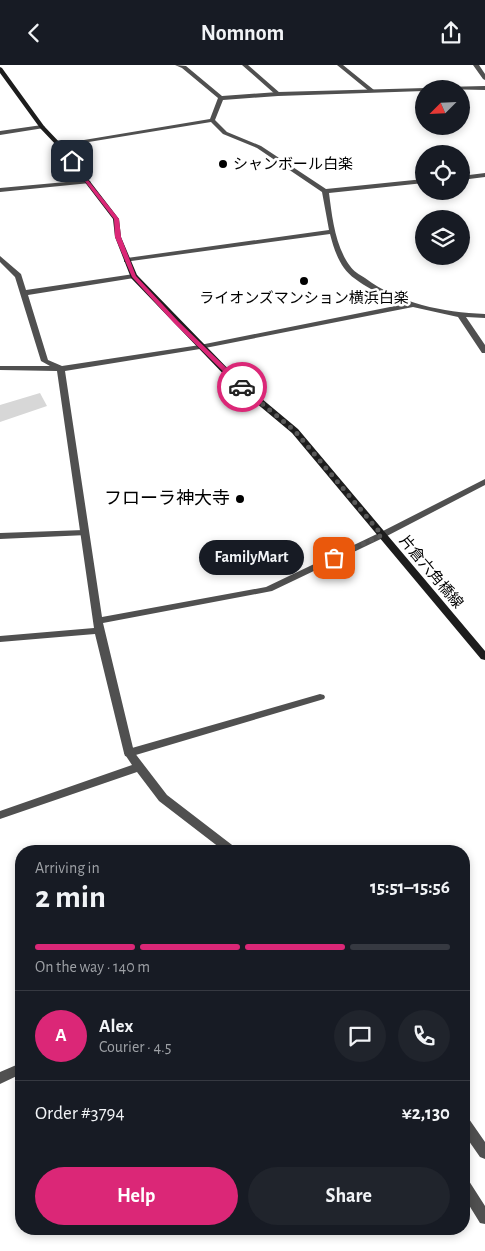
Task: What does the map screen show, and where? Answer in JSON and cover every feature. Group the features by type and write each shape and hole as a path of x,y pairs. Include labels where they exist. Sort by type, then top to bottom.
{"street":[{"path":"178,65 184,67 221,98 415,89"},
{"path":"245,65 278,94"},
{"path":"340,65 372,91"},
{"path":"476,65 485,78"},
{"name":"片倉六角橋線","path":"0,69 42,127 60,146 116,219 118,237 134,276 200,347 235,381 295,431 485,657"},
{"path":"470,88 485,88"},
{"path":"212,120 221,98"},
{"path":"60,146 212,120"},
{"path":"212,120 225,133 259,147 324,191 415,182"},
{"path":"0,133 42,127"},
{"path":"470,177 485,175"},
{"path":"0,189 88,182"},
{"path":"324,191 332,232 345,266 369,286 386,295 416,304 461,315 485,316"},
{"path":"127,260 332,232"},
{"path":"0,259 18,276 46,361 61,369"},
{"path":"24,293 134,276"},
{"path":"0,368 61,369 200,347 416,304"},
{"path":"461,315 485,351"},
{"path":"61,369 99,626 129,753 163,798 224,845"},
{"path":"0,639 99,626 269,589 382,535 485,482"},
{"path":"0,536 84,533"},
{"path":"129,753 320,697"},
{"path":"0,815 139,767"},
{"path":"0,1079 15,1071"},
{"path":"470,1129 480,1138 485,1153"},
{"path":"470,1194 485,1218"}],"shaded area":[{"path":"40,393 47,406 0,422 0,405"}],"way so far":[{"path":"242,387 295,431 382,535 334,558"}],"place":[{"name":"シャンボール白楽","path":"223,164"},
{"name":"ライオンズマンション横浜白楽","path":"304,281"},
{"name":"フローラ神大寺","path":"240,499"},
{"name":"FamilyMart","path":"334,558"}],"route":[{"path":"72,161 116,219 118,237 134,276 176,322 242,387"}]}
